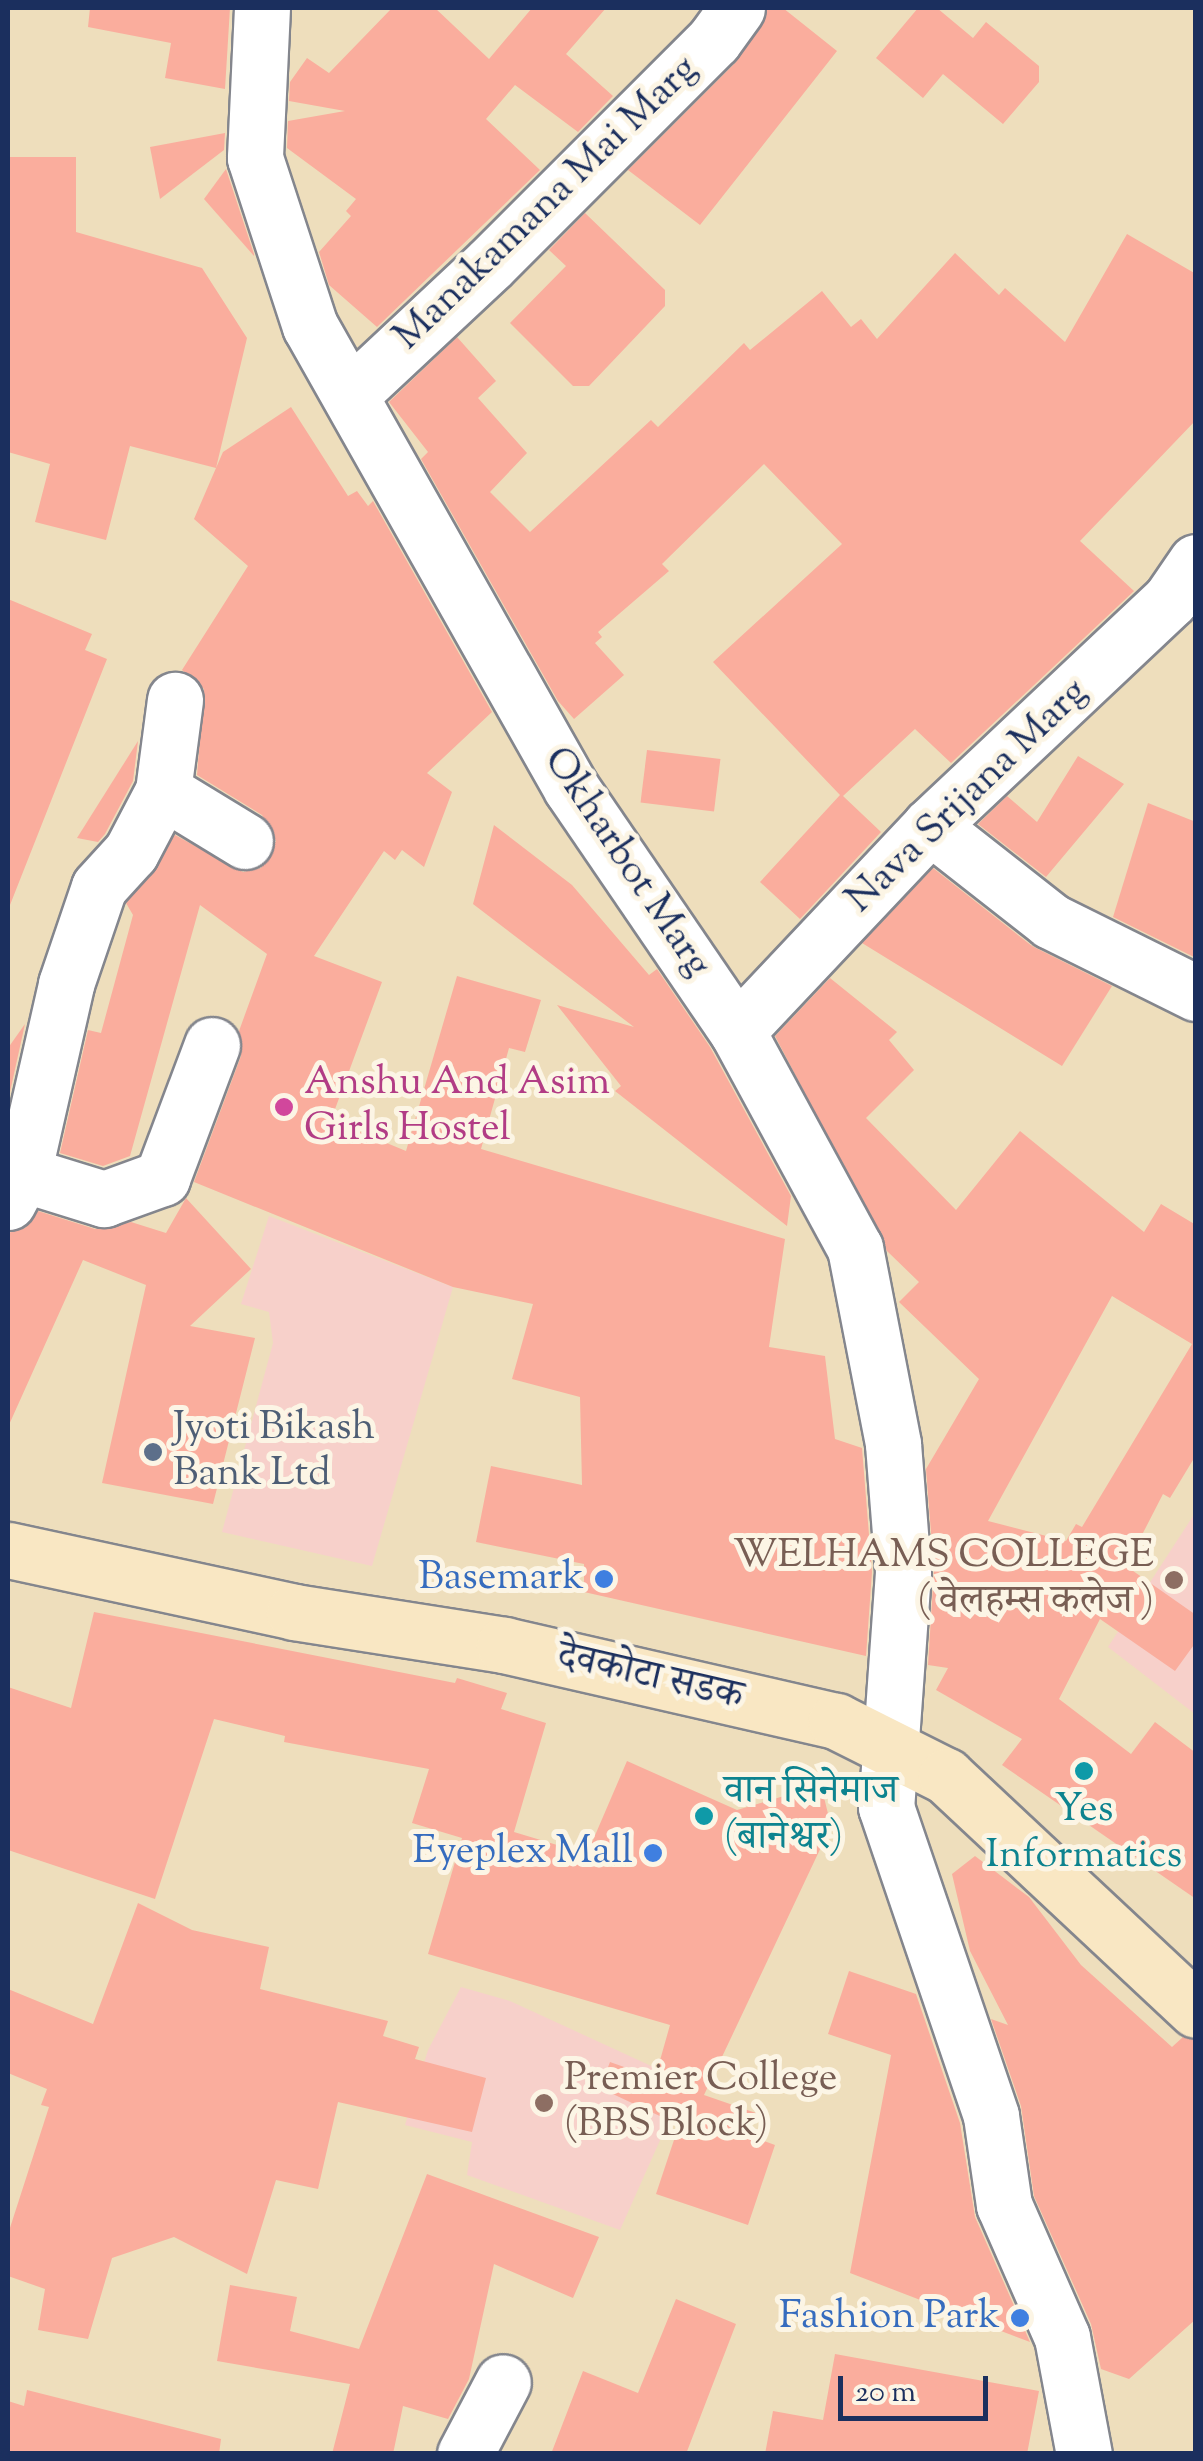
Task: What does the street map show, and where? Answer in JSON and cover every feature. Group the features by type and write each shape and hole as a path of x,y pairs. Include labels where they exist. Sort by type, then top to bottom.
{"main road":[{"name":"देवकोटा सडक","path":"8,1550 294,1612 522,1649 836,1721 895,1745 946,1776 1196,2010"}],"street":[{"name":"Okharbot Marg","path":"262,8 255,158 310,326 571,788 738,1031 855,1248 893,1444 903,1572 895,1745 886,1807 991,2116 1004,2205 1062,2337 1084,2454"},
{"name":"Manakamana Mai Marg","path":"350,395 532,222 714,40 737,8"},
{"name":"Nava Srijana Marg","path":"738,1031 930,826 1170,600 1196,562"},
{"path":"175,700 163,790 131,852 98,887 66,984 15,1188 104,1199 162,1178 212,1045"},
{"path":"163,790 245,841"},
{"path":"930,826 1050,922 1196,993"},
{"path":"465,2454 503,2382"}],"shaded area":[{"path":"269,1216 453,1287 372,1566 222,1532 273,1343 269,1312 241,1304"},
{"name":"WELHAMS COLLEGE ( वेलहम्स कलेज )","path":"1195,1513 1195,1714 1108,1647"},
{"name":"Premier College (BBS Block)","path":"461,1987 510,2001 686,2082 620,2230 467,2175 472,2142 405,2125 428,2050"}],"building":[{"path":"90,8 230,8 225,89 165,78 171,43 88,27"},
{"path":"392,8 435,8 489,59 532,8 606,8 566,54 613,96 578,132 515,85 486,119 540,170 377,327 329,285 319,252 351,216 346,211 356,199 287,148 288,121 345,111 289,101 290,82 307,58 329,73"},
{"path":"768,8 783,8 837,51 700,225 628,170 736,62"},
{"path":"918,8 937,8 973,38 986,22 1039,66 1039,82 1003,124 943,74 923,98 876,58"},
{"path":"225,133 224,150 160,199 150,147"},
{"path":"8,157 76,157 76,232 202,268 247,338 216,468 130,446 106,540 35,522 50,464 8,452"},
{"path":"226,169 254,254 254,256 204,199"},
{"path":"585,213 665,290 665,306 589,386 573,386 510,323 566,266 549,250"},
{"path":"1127,234 1196,274 1196,420 1080,541 1134,591 951,763 915,729 843,796 881,832 800,919 760,882 840,795 713,662 842,544 764,464 662,564 669,571 598,632 602,637 595,643 624,675 574,719 558,701 421,459 428,452 389,402 457,337 496,381 478,398 527,453 490,492 530,532 651,420 658,427 744,343 750,350 822,291 851,327 861,319 877,339 955,253 999,295 1005,288 1065,342"},
{"path":"291,407 348,496 357,491 368,506 373,501 492,712 427,773 452,792 424,867 402,850 395,860 384,851 314,956 382,982 331,1120 406,1151 457,976 541,1000 525,1052 509,1048 481,1149 785,1239 769,1347 825,1356 835,1439 862,1448 872,1572 866,1656 584,1592 584,1564 476,1542 491,1466 582,1485 580,1397 512,1379 533,1304 453,1287 194,1182 241,1056 239,1031 267,954 200,905 130,1156 103,1166 60,1153 88,1030 101,1033 133,915 126,903 175,835 243,872 261,868 276,841 262,815 197,775 204,689 182,670 248,566 194,519 223,452"},
{"path":"8,599 92,634 85,650 107,659 10,905"},
{"path":"138,741 133,781 105,834 98,842 77,838"},
{"path":"647,750 720,759 714,812 641,803"},
{"path":"1078,756 1124,784 1046,877 978,824 1007,796 1037,822"},
{"path":"1148,803 1196,822 1196,958 1113,917"},
{"path":"494,825 572,885 649,975 657,969 710,1047 791,1196 787,1226 615,1091 621,1086 557,1005 634,1027 473,904"},
{"path":"933,868 1032,946 1112,986 1062,1066 862,943"},
{"path":"830,978 897,1032 889,1040 914,1070 866,1118 956,1210 1020,1131 1144,1232 1161,1204 1196,1225 1196,1455 1170,1498 1163,1494 1126,1566 1196,1615 1196,1642 1175,1671 1100,1619 1059,1699 1131,1754 1155,1722 1196,1753 1196,1899 1002,1765 1022,1739 936,1690 948,1668 928,1665 934,1570 926,1469 979,1379 899,1302 919,1282 887,1251 775,1036","holes":["1112,1296 1192,1344 1082,1527 1076,1524 1066,1541 988,1521"]},
{"path":"25,1024 8,1101 8,1048"},
{"path":"186,1198 251,1269 190,1326 255,1338 213,1504 102,1483 146,1285 83,1260 8,1427 8,1233 25,1228 38,1211 95,1229 131,1222 166,1233"},
{"path":"94,1612 455,1683 457,1678 507,1693 501,1709 546,1723 514,1832 587,1854 627,1761 737,1810 821,1785 831,1826 704,2095 756,2113 748,2135 775,2145 748,2225 656,2194 679,2125 600,2088 610,2062 655,2078 670,2025 428,1954 462,1838 412,1823 429,1769 284,1742 285,1736 214,1719 155,1899 8,1850 8,1687 71,1708"},
{"path":"975,1856 1029,1897 1081,1965 1172,2047 1183,2037 1196,2040 1196,2319 1129,2379 1101,2369 1091,2324 1034,2196 1021,2106 991,2019 1008,2025 970,1951 952,1874"},
{"path":"138,1903 192,1930 269,1947 260,1989 388,2021 383,2036 419,2047 415,2059 486,2078 472,2132 338,2102 318,2189 276,2180 247,2274 174,2237 112,2258 88,2339 38,2330 45,2289 8,2276 8,2234 49,2107 41,2105 47,2089 8,2073 8,1989 93,2024"},
{"path":"849,1971 916,1994 960,2123 975,2217 1030,2342 850,2273 891,2055 828,2034"},
{"path":"427,2174 599,2237 573,2298 494,2264 469,2379 448,2419 403,2406 393,2454 332,2454 350,2384 217,2361 230,2285 297,2297 290,2331 359,2349"},
{"path":"676,2299 736,2324 686,2454 551,2454 583,2371 638,2393"},
{"path":"835,2354 1039,2391 1027,2454 765,2454 773,2411 823,2420"},
{"path":"27,2390 221,2439 219,2454 8,2454 8,2401 24,2406"}],"place":[{"name":"Anshu And Asim Girls Hostel","path":"284,1107"},
{"name":"Jyoti Bikash Bank Ltd","path":"153,1452"},
{"name":"Basemark","path":"604,1579"},
{"name":"WELHAMS COLLEGE ( वेलहम्स कलेज )","path":"1174,1580"},
{"name":"Yes Informatics","path":"1084,1771"},
{"name":"वान सिनेमाज (बानेश्वर)","path":"704,1816"},
{"name":"Eyeplex Mall","path":"653,1853"},
{"name":"Premier College (BBS Block)","path":"544,2103"},
{"name":"Fashion Park","path":"1020,2318"}]}
